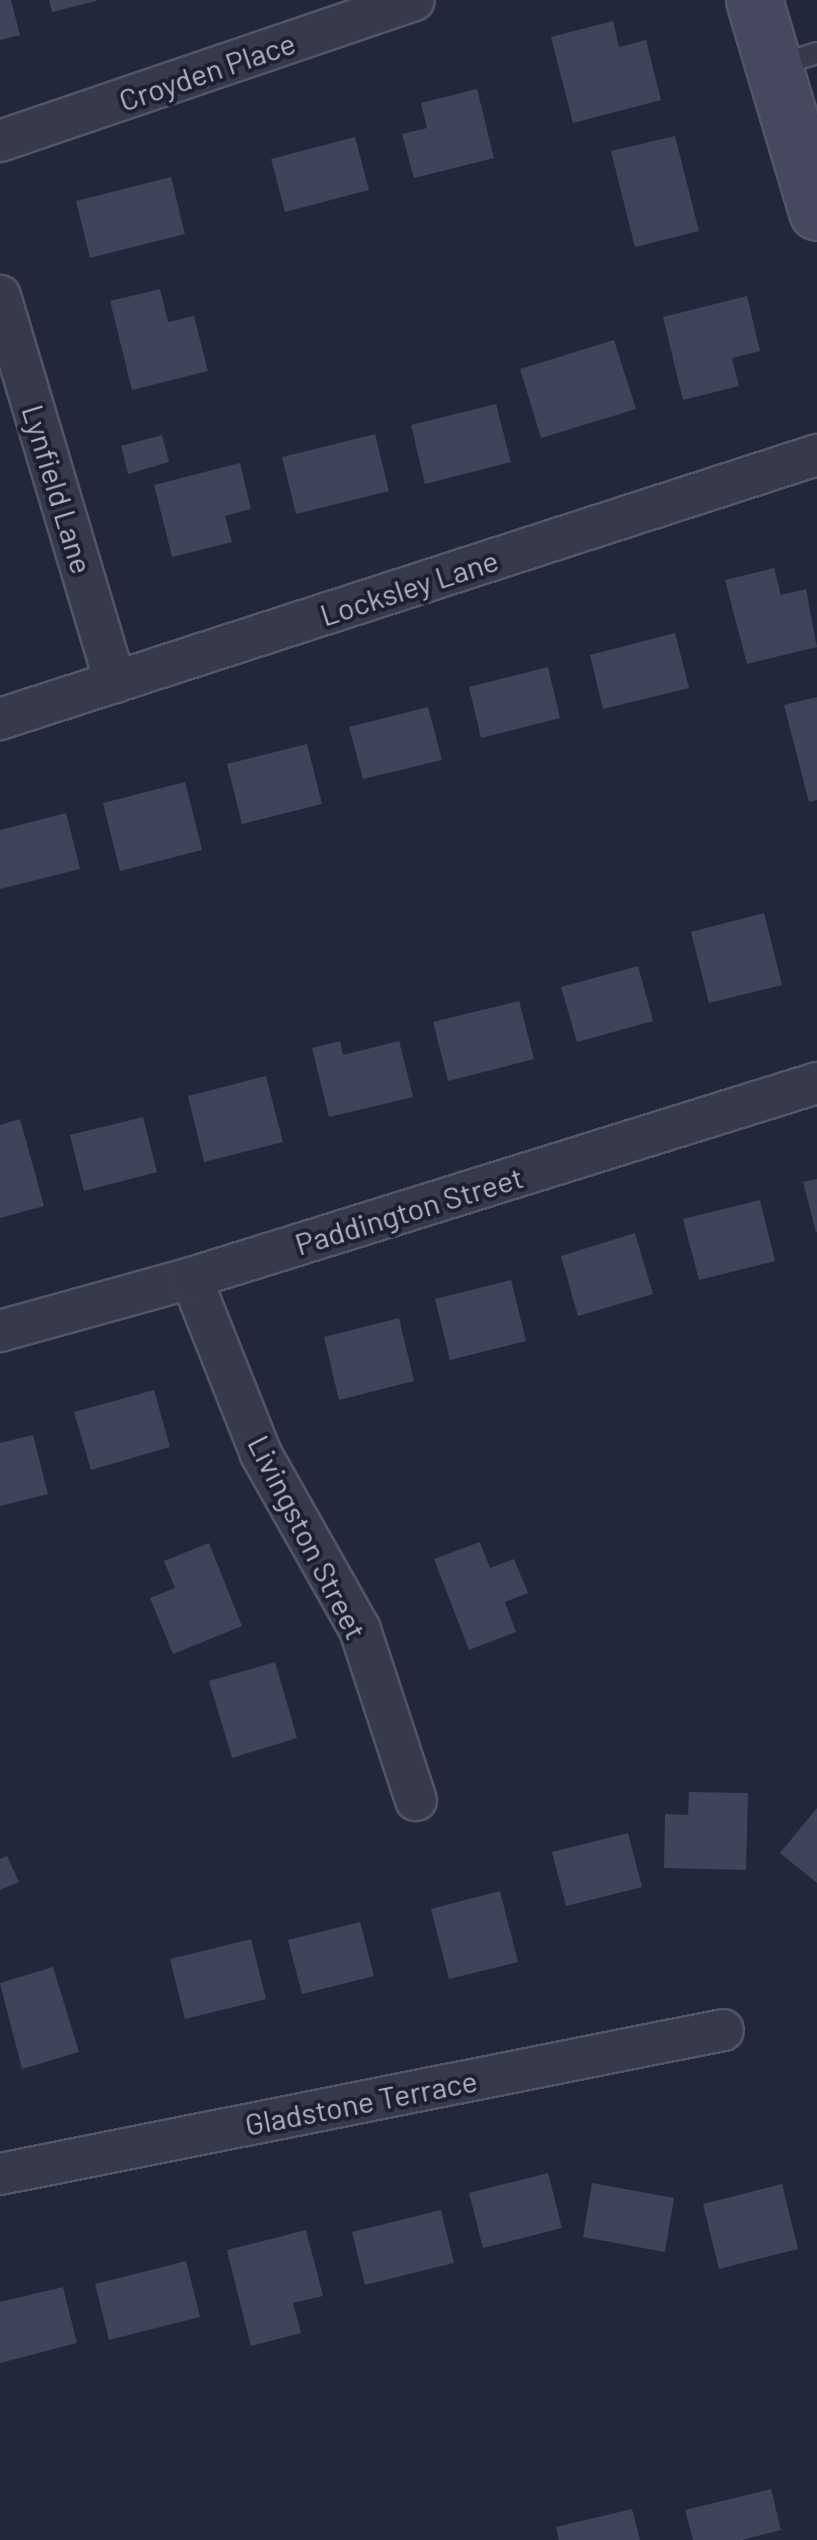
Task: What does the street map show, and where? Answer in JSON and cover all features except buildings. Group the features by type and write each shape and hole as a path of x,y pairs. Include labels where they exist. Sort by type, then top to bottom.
{"main road":[{"path":"754,0 796,60 817,212"}],"street":[{"name":"Croyden Place","path":"0,141 414,0"},
{"name":"Lynfield Lane","path":"0,296 115,682"},
{"name":"Locksley Lane","path":"0,719 817,455"},
{"name":"Paddington Street","path":"0,1330 190,1278 817,1084"},
{"name":"Livingston Street","path":"190,1278 261,1454 360,1630 416,1800"},
{"name":"Gladstone Terrace","path":"0,2174 722,2030"}]}
